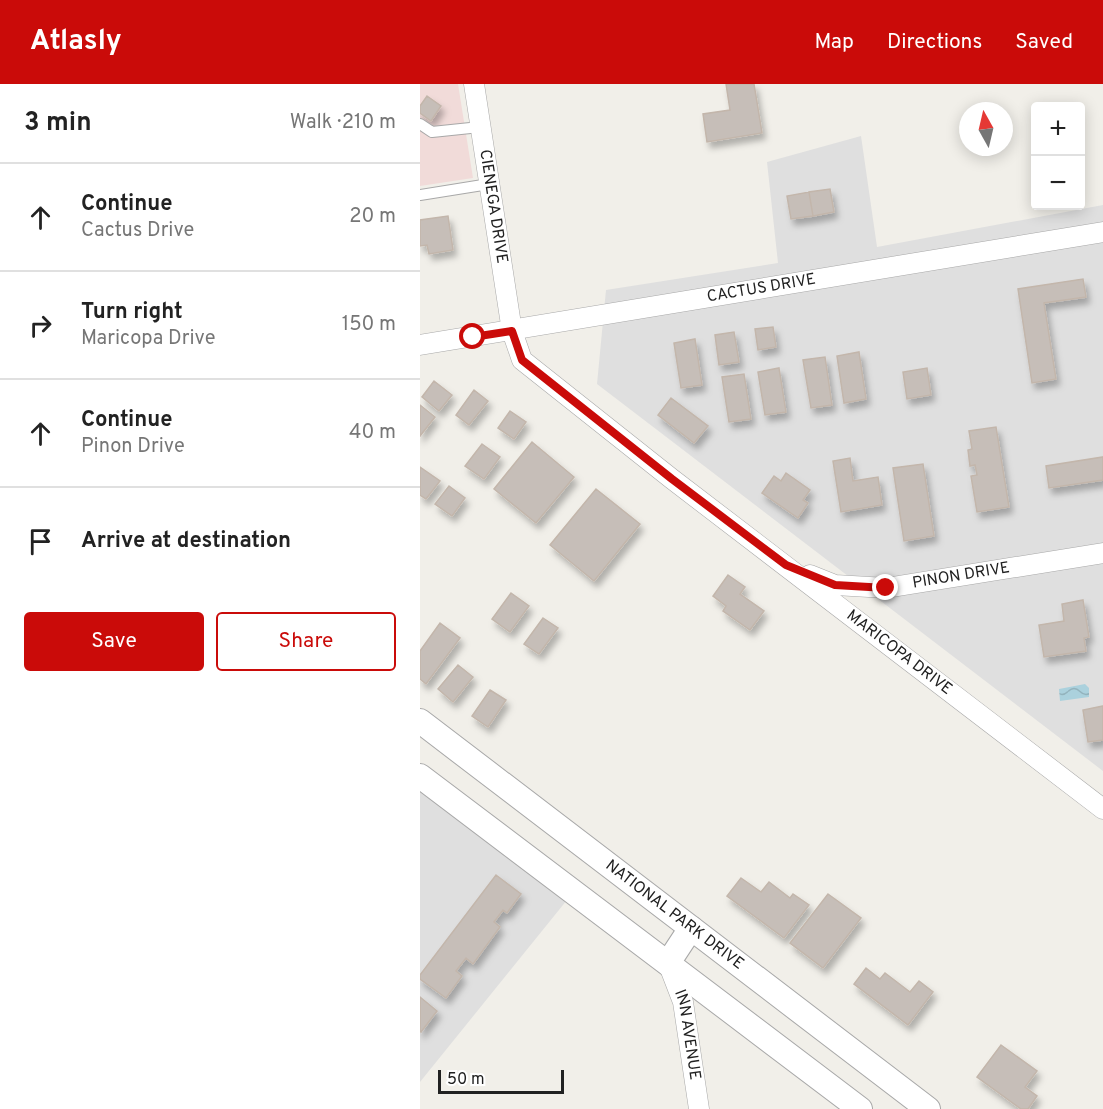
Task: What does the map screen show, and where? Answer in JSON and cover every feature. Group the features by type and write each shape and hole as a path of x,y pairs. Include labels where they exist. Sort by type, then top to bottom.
{"street":[{"name":"CIENEGA DRIVE","path":"474,84 512,331"},
{"name":"CACTUS DRIVE","path":"420,345 1103,232"},
{"name":"MARICOPA DRIVE","path":"512,331 522,360 672,479 1103,809"},
{"name":"PINON DRIVE","path":"786,565 835,585 886,588 1103,553"},
{"name":"NATIONAL PARK DRIVE","path":"420,721 928,1109"},
{"path":"420,776 860,1109"},
{"path":"668,963 691,928"},
{"name":"INN AVENUE","path":"668,963 683,1002 699,1109"}],"lane":[{"path":"420,124 432,132 480,127"},
{"path":"420,195 489,184"}],"shaded area":[{"path":"420,84 458,84 473,178 420,186"},
{"path":"861,136 877,247 1103,205 1103,771 597,384 606,290 778,263 767,162"},
{"path":"420,790 567,900 420,1082"}],"water":[{"path":"1085,684 1089,688 1089,697 1060,701 1059,689"}],"building":[{"path":"726,84 754,84 762,133 707,142 703,114 730,110"},
{"path":"427,96 441,106 431,121 420,113 420,106"},
{"path":"830,189 834,212 813,216 809,192"},
{"path":"809,192 813,216 791,219 787,196"},
{"path":"448,216 453,250 429,254 427,245 420,246 420,220"},
{"path":"1083,279 1086,297 1044,303 1056,379 1032,383 1018,289"},
{"path":"773,327 776,347 758,350 755,329"},
{"path":"734,332 739,362 719,365 715,335"},
{"path":"695,339 702,385 681,388 674,343"},
{"path":"859,352 866,399 844,403 837,356"},
{"path":"825,357 832,405 811,408 803,360"},
{"path":"779,368 786,412 765,415 758,372"},
{"path":"927,368 931,395 907,399 903,372"},
{"path":"744,374 751,419 729,422 722,377"},
{"path":"434,381 452,395 439,411 422,397"},
{"path":"474,390 488,401 469,425 456,415"},
{"path":"671,398 708,426 694,443 658,415"},
{"path":"420,405 435,417 420,436"},
{"path":"510,411 526,422 514,439 498,428"},
{"path":"996,427 1009,507 977,512 971,476 977,475 975,465 970,466 968,450 972,449 969,431"},
{"path":"532,442 574,477 536,523 494,489"},
{"path":"482,444 500,457 484,479 465,466"},
{"path":"1103,457 1103,480 1049,488 1046,466"},
{"path":"850,458 853,481 878,477 882,505 841,512 833,461"},
{"path":"923,464 934,536 904,541 893,468"},
{"path":"420,467 440,481 426,499 420,495"},
{"path":"786,473 810,490 803,500 808,503 798,518 762,493 774,476 781,481"},
{"path":"449,486 465,498 452,516 435,504"},
{"path":"596,489 640,524 594,581 550,545"},
{"path":"728,575 745,587 740,594 764,611 750,630 723,611 726,606 713,596"},
{"path":"511,593 529,606 510,632 492,619"},
{"path":"1083,600 1089,637 1084,638 1086,651 1044,657 1039,625 1064,621 1062,604"},
{"path":"543,618 558,628 539,654 524,644"},
{"path":"440,623 460,638 426,684 420,679 420,651"},
{"path":"458,665 473,677 453,702 438,689"},
{"path":"490,690 506,700 488,727 472,716"},
{"path":"1103,706 1103,740 1088,742 1083,710"},
{"path":"496,875 521,894 507,913 503,910 494,922 500,927 473,964 466,958 456,971 462,976 446,998 420,979 420,975"},
{"path":"741,878 761,892 769,882 790,898 793,894 809,905 784,938 727,896"},
{"path":"828,894 861,918 823,968 790,943"},
{"path":"866,968 880,979 885,973 910,992 919,981 933,992 908,1025 854,984"},
{"path":"420,997 437,1011 421,1032 420,1031"},
{"path":"1001,1045 1037,1071 1025,1087 1037,1096 1028,1109 1021,1109 977,1077"}],"route":[{"path":"473,337 512,331 522,360 672,479 786,565 835,585 886,588"}]}
